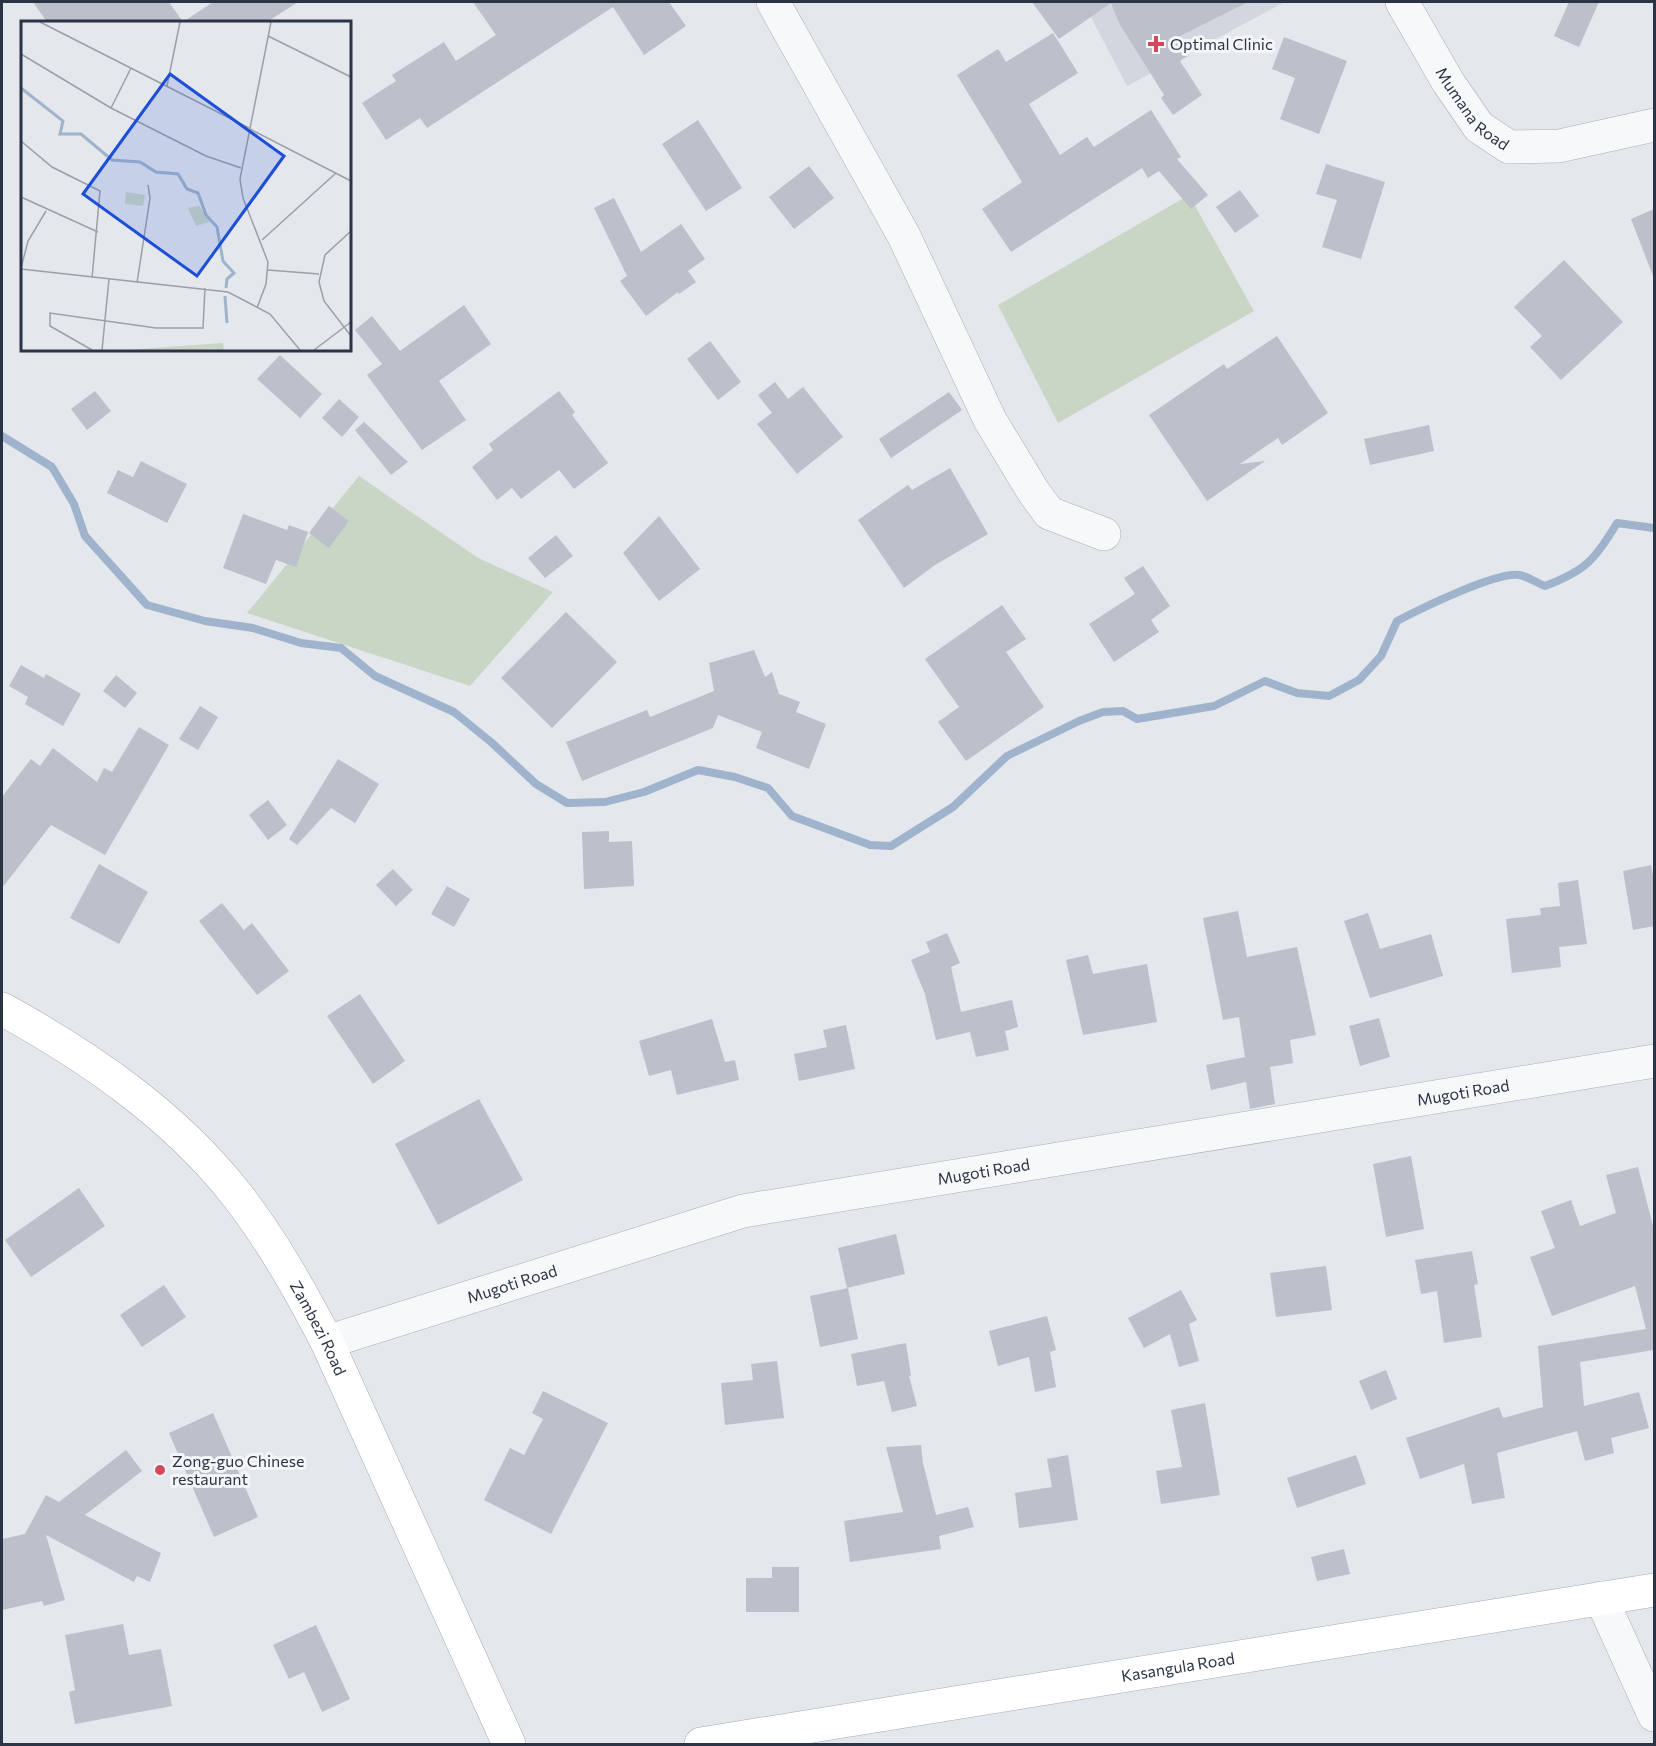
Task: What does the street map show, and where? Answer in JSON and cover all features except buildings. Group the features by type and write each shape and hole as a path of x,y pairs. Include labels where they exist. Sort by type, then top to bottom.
{"main road":[{"name":"Zambezi Road","path":"2,1009 95,1065 142,1100 190,1144 236,1193 260,1227 293,1278 327,1342 509,1744"},
{"name":"Kasangula Road","path":"701,1744 1654,1590"}],"street":[{"path":"773,2 904,236 990,420 1033,491 1049,513 1104,534"},
{"name":"Mumana Road","path":"1402,2 1448,82 1479,127 1509,147 1559,146 1654,125"},
{"name":"Mugoti Road","path":"327,1342 743,1211 1654,1061"},
{"path":"1601,1598 1654,1715"}],"shaded area":[{"name":"Optimal Clinic","path":"1083,2 1285,2 1127,86"}],"green space":[{"path":"1189,195 1254,311 1058,423 998,305"},
{"path":"359,476 478,558 553,592 470,686 247,613"}],"waterway":[{"path":"2,436 52,467 74,504 85,536 147,605 205,621 253,628 301,643 341,648 375,676 454,712 491,742 536,784 567,803 605,802 644,792 698,770 735,777 768,788 792,816 870,845 891,846 953,807 1007,756 1079,721 1103,712 1123,711 1137,719 1214,706 1265,681 1297,693 1329,696 1359,680 1381,656 1397,621 1422,608 1476,585 1508,576 1519,575 1545,586 1559,581 1588,563 1617,523 1654,528"}],"place":[{"name":"Optimal Clinic","path":"1156,44"},
{"name":"Zong-guo Chinese restaurant","path":"160,1470"}]}
